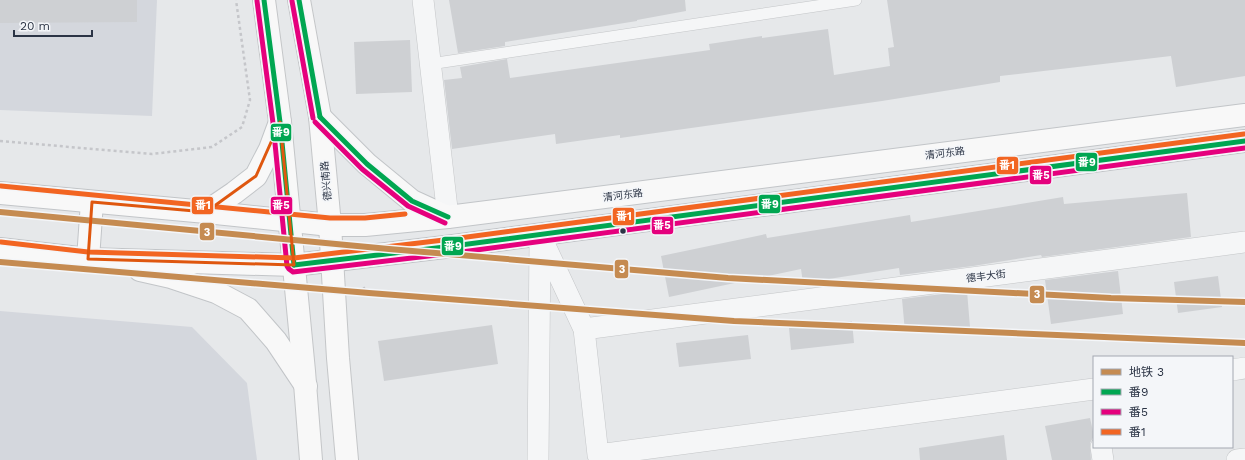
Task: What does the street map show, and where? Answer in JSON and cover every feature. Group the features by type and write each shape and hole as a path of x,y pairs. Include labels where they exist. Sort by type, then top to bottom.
{"main road":[{"path":"264,0 280,122 312,460"},
{"name":"德兴南路","path":"299,0 320,117 330,225 338,358 347,460"},
{"name":"清河东路","path":"0,194 206,212 330,225 365,225 448,217 1245,115"},
{"path":"320,117 367,164 412,201 448,217"},
{"path":"206,212 234,194 256,176 270,149 280,122"},
{"path":"0,249 88,259 294,265 540,235 1245,141"},
{"path":"88,259 92,202"},
{"path":"88,259 171,277 216,292 248,309 276,341 306,386"}],"street":[{"path":"423,0 448,217"},
{"path":"540,235 584,329 598,455 1093,389"},
{"path":"538,460 540,235"},
{"name":"德丰大街","path":"584,329 1245,242"},
{"path":"1233,370 1245,368"},
{"path":"1101,448 1103,460"},
{"path":"1236,460 1245,459"}],"lane":[{"path":"430,64 856,0"}],"path":[{"path":"0,141 152,154 212,147 242,126 250,100 236,0"},
{"path":"356,295 367,286"}],"highlighted area":[{"path":"280,122 294,265 88,259 92,202 206,212 256,176"}],"shaded area":[{"path":"0,0 157,0 152,116 0,110"},
{"path":"0,311 192,327 247,383 257,460 0,460"}],"building":[{"path":"0,0 137,0 137,22 0,23"},
{"path":"449,0 685,0 686,11 637,21 505,42 505,46 458,53"},
{"path":"887,0 1245,0 1245,76 1176,87 1171,56 1000,76 1000,82 882,101 620,138 620,135 556,144 555,134 452,149 444,80 462,78 460,67 507,59 510,78 710,50 709,44 762,36 762,38 828,29 834,75 890,66 888,48 894,47"},
{"path":"410,40 412,92 356,94 354,42"},
{"path":"1187,193 1191,237 1042,257 1041,255 973,266 900,275 899,268 803,283 801,269 669,297 661,256 766,234 767,238 910,215 911,222 1063,197 1064,204"},
{"path":"1118,271 1123,314 1051,324 1045,280"},
{"path":"1218,276 1222,307 1178,313 1174,282"},
{"path":"967,291 970,327 905,332 902,299"},
{"path":"852,321 854,343 791,350 789,328"},
{"path":"492,325 498,364 384,381 378,341"},
{"path":"748,335 751,359 679,367 676,343"},
{"path":"1090,418 1093,432 1093,438 1090,443 1091,460 1052,460 1045,426"},
{"path":"1004,435 1007,460 920,460 919,448"}],"metro line":[{"name":"3","path":"0,212 389,249 728,278 1111,298 1245,302"},
{"name":"3","path":"0,262 369,293 734,321 1245,343"}],"transit line":[{"name":"番9","path":"264,0 280,122 294,265"},
{"name":"番9","path":"299,0 320,117"},
{"name":"番5","path":"257,1 273,123 287,266 293,272 454,253 1245,148"},
{"name":"番5","path":"292,1 313,118"},
{"name":"番9","path":"320,117 367,164 412,201 448,217"},
{"name":"番5","path":"315,122 362,169 408,206 445,223"},
{"name":"番1","path":"1,242 88,252 294,258 452,239 1244,134"},
{"name":"番9","path":"294,265 453,246 1245,141"},
{"name":"番1","path":"1,186 330,218 365,218 405,214"}]}
